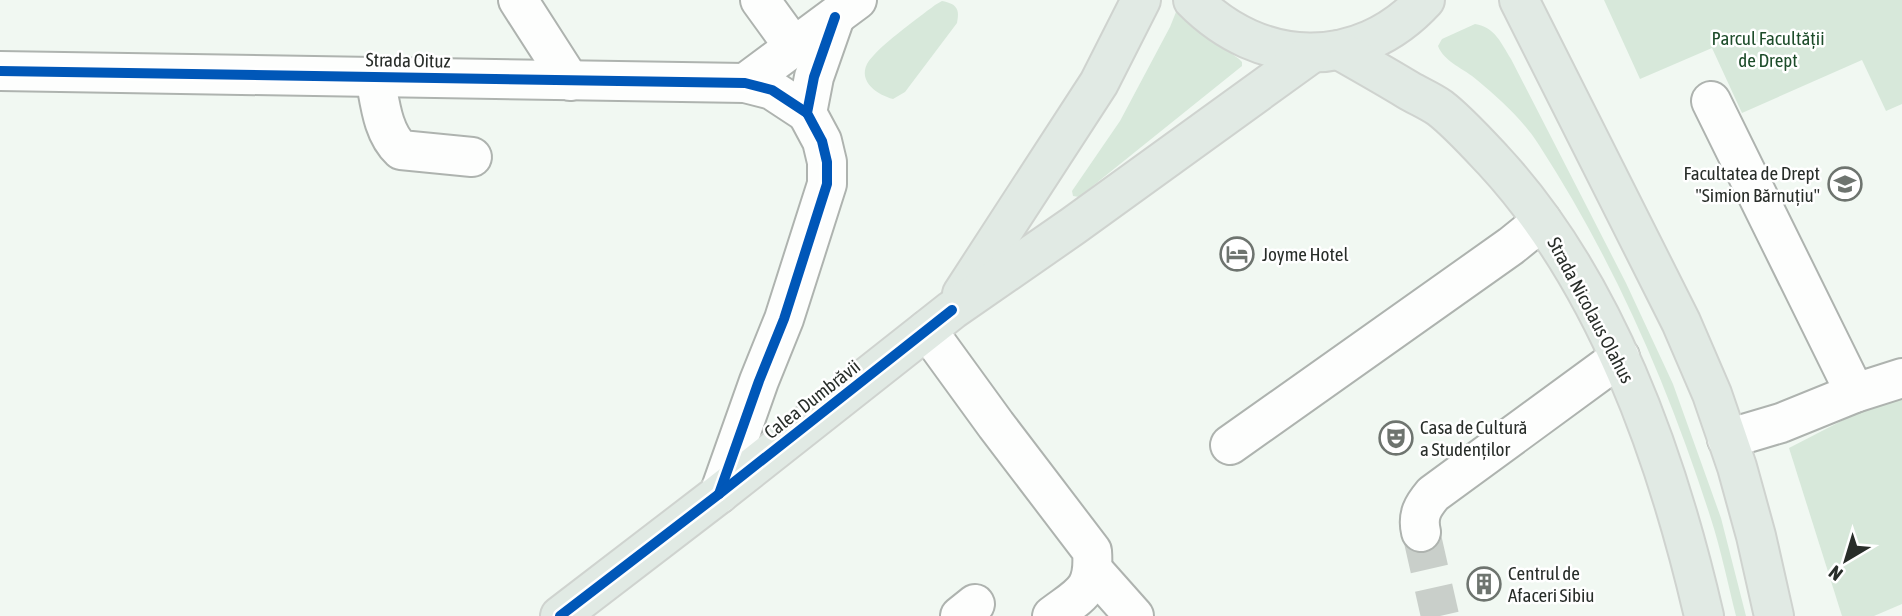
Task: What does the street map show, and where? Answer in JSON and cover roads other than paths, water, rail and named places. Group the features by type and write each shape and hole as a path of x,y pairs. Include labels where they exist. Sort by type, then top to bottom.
{"main road":[{"name":"Calea Dumbrăvii","path":"940,320 1100,83 1140,0"},
{"path":"1193,0 1230,31 1256,43 1283,50 1325,51 1366,42 1391,30 1425,0"},
{"path":"1519,0 1681,322 1712,394 1737,467 1774,616"},
{"name":"Calea Dumbrăvii","path":"561,616 940,320 1325,51"},
{"name":"Strada Nicolaus Olahus","path":"1325,51 1441,109 1511,180 1542,221 1574,270 1620,357 1666,478 1704,616"}],"street":[{"path":"518,0 570,81"},
{"path":"760,0 794,47"},
{"path":"745,83 846,8"},
{"path":"719,494 784,319 827,184 827,162 822,141 807,113 814,78 846,8"},
{"name":"Strada Oituz","path":"0,71 745,83 772,90 807,113"},
{"path":"375,77 384,122 393,142 401,150 472,158"},
{"path":"1711,101 1855,393"},
{"path":"1230,445 1511,246 1542,221"},
{"path":"940,320 996,425 1092,551 1094,571 1084,592 1052,616"},
{"path":"1421,532 1421,509 1433,494 1620,357"},
{"path":"1727,439 1781,423 1855,393 1902,378"},
{"path":"1094,571 1133,616"}],"tunnel":[{"path":"1421,532 1440,616"}],"place":[{"name":"Facultatea de Drept \"Simion Bărnuțiu\"","path":"1845,184"},
{"name":"Joyme Hotel","path":"1237,254"},
{"name":"Casa de Cultură a Studenților","path":"1396,438"},
{"name":"Centrul de Afaceri Sibiu","path":"1484,584"}],"park label":[{"name":"Parcul Facultății de Drept","path":"1768,49"}]}
